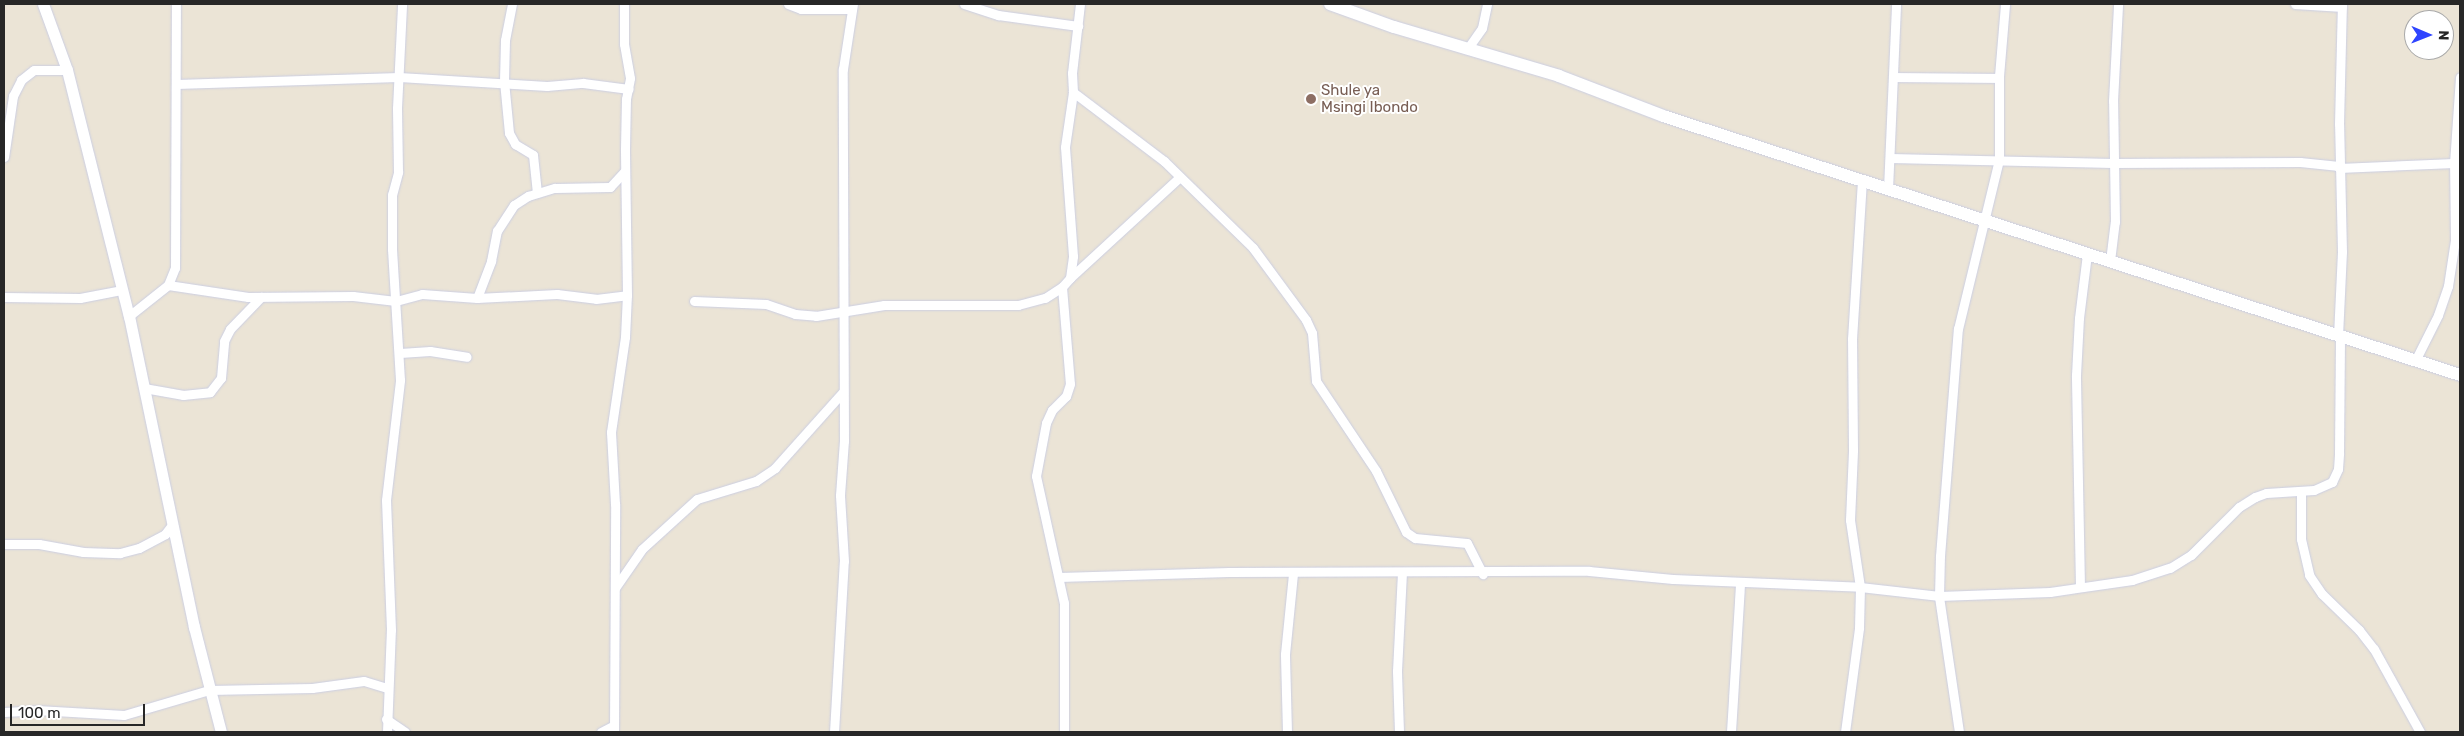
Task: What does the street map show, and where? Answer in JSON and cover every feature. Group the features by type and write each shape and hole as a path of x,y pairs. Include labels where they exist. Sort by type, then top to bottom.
{"main road":[{"path":"1330,4 1394,27 1468,48 1862,181 2460,375"}],"street":[{"path":"42,4 66,70 129,316 172,525 209,690 221,732"},
{"path":"129,316 168,285 175,268 176,4"},
{"path":"387,732 387,688 391,630 386,500 398,406 400,353 392,274 392,202 398,172 402,4"},
{"path":"512,4 505,40 504,81 509,133 515,144 533,155 538,193"},
{"path":"601,732 614,729 615,504 611,432 625,337 627,295 625,170 626,99 629,89 624,4"},
{"path":"788,4 801,9 852,7 843,69 842,393 844,441 840,495 844,561 834,732"},
{"path":"964,4 998,15 1078,26"},
{"path":"1070,278 1074,237 1066,203 1064,147 1073,92 1080,4"},
{"path":"1468,48 1482,28 1487,4"},
{"path":"1888,189 1896,4"},
{"path":"1959,732 1939,596 1952,385 1958,329 1999,160 1999,78 2005,4"},
{"path":"2110,261 2115,222 2113,163 2118,4"},
{"path":"1059,577 1229,572 1483,574 1589,572 1740,582 1860,587 1939,596 2024,593 2080,587 2132,580 2170,568 2191,555 2246,501 2266,492 2301,492 2322,488 2332,482 2338,469 2342,252 2339,167 2342,5 2295,4"},
{"path":"4,157 13,96 21,80 34,70 66,70"},
{"path":"176,84 399,77 504,81 547,86 583,83 629,89"},
{"path":"1894,77 1999,78"},
{"path":"2415,361 2448,286 2455,240 2454,163 2460,77"},
{"path":"1073,92 1134,138 1180,177 1252,248 1306,320 1312,333 1316,381 1376,470 1406,532 1420,538 1462,540 1472,550 1483,574"},
{"path":"1890,158 2113,163 2300,162 2339,167 2454,163"},
{"path":"477,298 504,218 514,205 538,193 555,188 600,190 616,183 625,170"},
{"path":"694,301 766,304 805,316 924,303 964,307 1018,305 1046,298 1062,287 1180,177"},
{"path":"1845,732 1859,628 1860,587 1850,520 1854,450 1852,339 1862,181"},
{"path":"2080,587 2076,375 2079,318 2087,254"},
{"path":"168,285 261,297 353,296 396,301 422,294 477,298 557,294 596,298 627,295"},
{"path":"1062,287 1070,384 1066,396 1052,410 1046,423 1036,476 1064,603 1064,732"},
{"path":"4,297 80,298 122,290"},
{"path":"144,388 183,395 202,394 215,389 221,378 224,341 230,329 261,297"},
{"path":"400,353 430,351 467,357"},
{"path":"614,588 642,549 697,499 756,481 775,468 842,393"},
{"path":"2301,492 2301,539 2309,575 2322,594 2359,630 2374,649 2420,732"},
{"path":"4,544 39,544 83,552 120,553 165,534 172,525"},
{"path":"1400,732 1397,671 1402,573"},
{"path":"1287,732 1285,654 1293,574"},
{"path":"1731,732 1740,582"},
{"path":"4,712 37,710 124,714 209,690 312,688 364,681 387,688"},
{"path":"386,719 405,732"}],"place":[{"name":"Shule ya Msingi Ibondo","path":"1311,99"}]}
